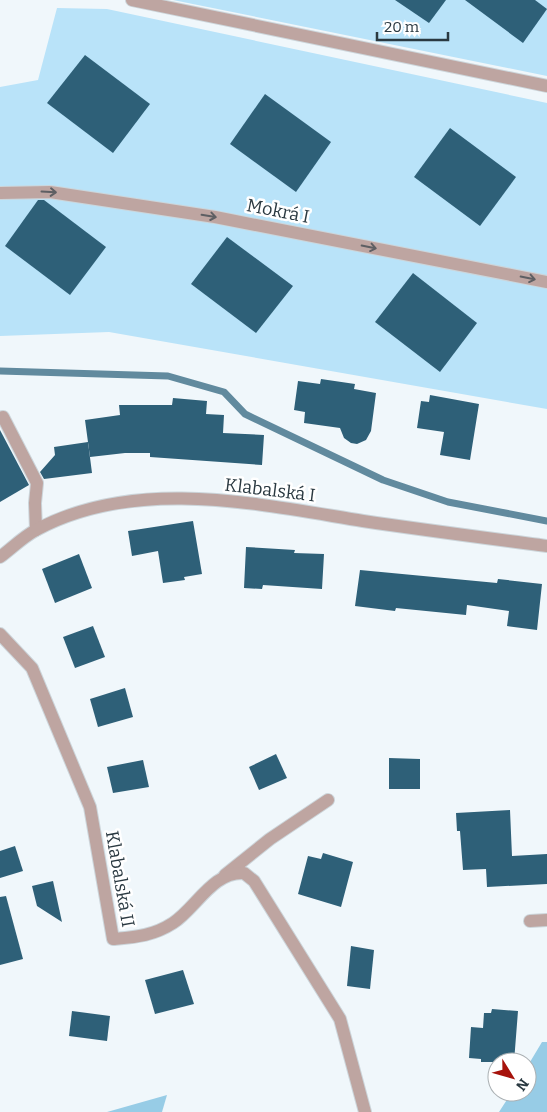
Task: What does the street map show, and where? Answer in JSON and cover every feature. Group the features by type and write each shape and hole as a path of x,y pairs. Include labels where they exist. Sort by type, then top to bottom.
{"street":[{"path":"132,0 547,86"},
{"name":"Mokrá I","path":"0,192 50,192 215,217 547,282"},
{"path":"0,418 3,417 37,483 35,503 36,530"},
{"name":"Klabalská I","path":"0,557 36,530 105,506 172,498 243,502 412,528 547,546"},
{"name":"Klabalská II","path":"0,634 32,668 90,807 113,939 145,937 173,923 225,875"},
{"path":"225,875 270,839 328,800"},
{"path":"225,875 244,873 254,881 340,1019 365,1112"},
{"path":"530,921 547,920"}],"shaded area":[{"path":"173,0 547,0 547,76"},
{"path":"57,8 107,9 547,103 547,409 109,332 0,336 0,87 38,80"},
{"path":"542,1042 547,1042 547,1112 499,1112 506,1102 537,1102 536,1052"},
{"path":"167,1095 162,1112 107,1112"}],"building":[{"path":"395,0 446,0 429,23"},
{"path":"465,0 535,0 547,9 523,43"},
{"path":"85,55 150,104 113,153 47,103"},
{"path":"265,94 331,142 296,192 230,144"},
{"path":"450,128 516,177 480,226 414,177"},
{"path":"38,200 44,200 106,247 70,295 5,246"},
{"path":"227,237 293,286 256,333 191,284"},
{"path":"413,273 477,323 440,372 375,322"},
{"path":"321,379 355,384 354,389 376,393 371,431 366,440 357,444 351,443 344,438 340,428 304,423 305,412 294,410 298,381 320,384"},
{"path":"430,395 479,404 470,460 440,455 444,432 417,428 421,401 429,402"},
{"path":"173,398 207,401 206,414 224,415 223,433 264,435 262,465 150,457 150,453 125,453 90,457 85,420 120,415 119,405 172,405"},
{"path":"0,430 29,485 0,502"},
{"path":"88,442 92,473 44,479 40,472 55,455 54,447"},
{"path":"193,521 202,574 184,577 185,580 163,583 158,551 132,556 128,531"},
{"path":"246,547 295,550 294,553 324,554 322,589 263,585 262,589 244,588"},
{"path":"79,554 92,588 55,603 42,569"},
{"path":"360,570 497,583 498,579 542,584 537,630 507,626 509,611 467,605 466,615 396,608 395,611 355,606"},
{"path":"93,626 105,657 75,668 63,637"},
{"path":"125,688 133,717 98,727 90,699"},
{"path":"276,754 287,778 259,790 249,767"},
{"path":"389,758 420,759 420,789 389,789"},
{"path":"143,760 149,787 113,793 107,767"},
{"path":"510,810 512,856 547,854 547,884 487,887 486,869 463,870 460,831 457,831 456,813"},
{"path":"15,846 23,871 0,878 0,851"},
{"path":"323,853 353,862 341,907 298,894 308,856 321,859"},
{"path":"53,881 62,922 37,906 32,886"},
{"path":"6,896 23,959 0,965 0,897"},
{"path":"351,946 374,950 370,989 347,986"},
{"path":"183,970 194,1004 155,1014 145,980"},
{"path":"492,1009 518,1011 515,1052 487,1052 487,1062 481,1062 481,1059 469,1058 471,1027 483,1028 484,1013 491,1013"},
{"path":"72,1011 110,1016 107,1041 69,1036"}],"waterway":[{"path":"0,371 168,376 224,392 245,414 383,480 448,502 547,521"}]}
